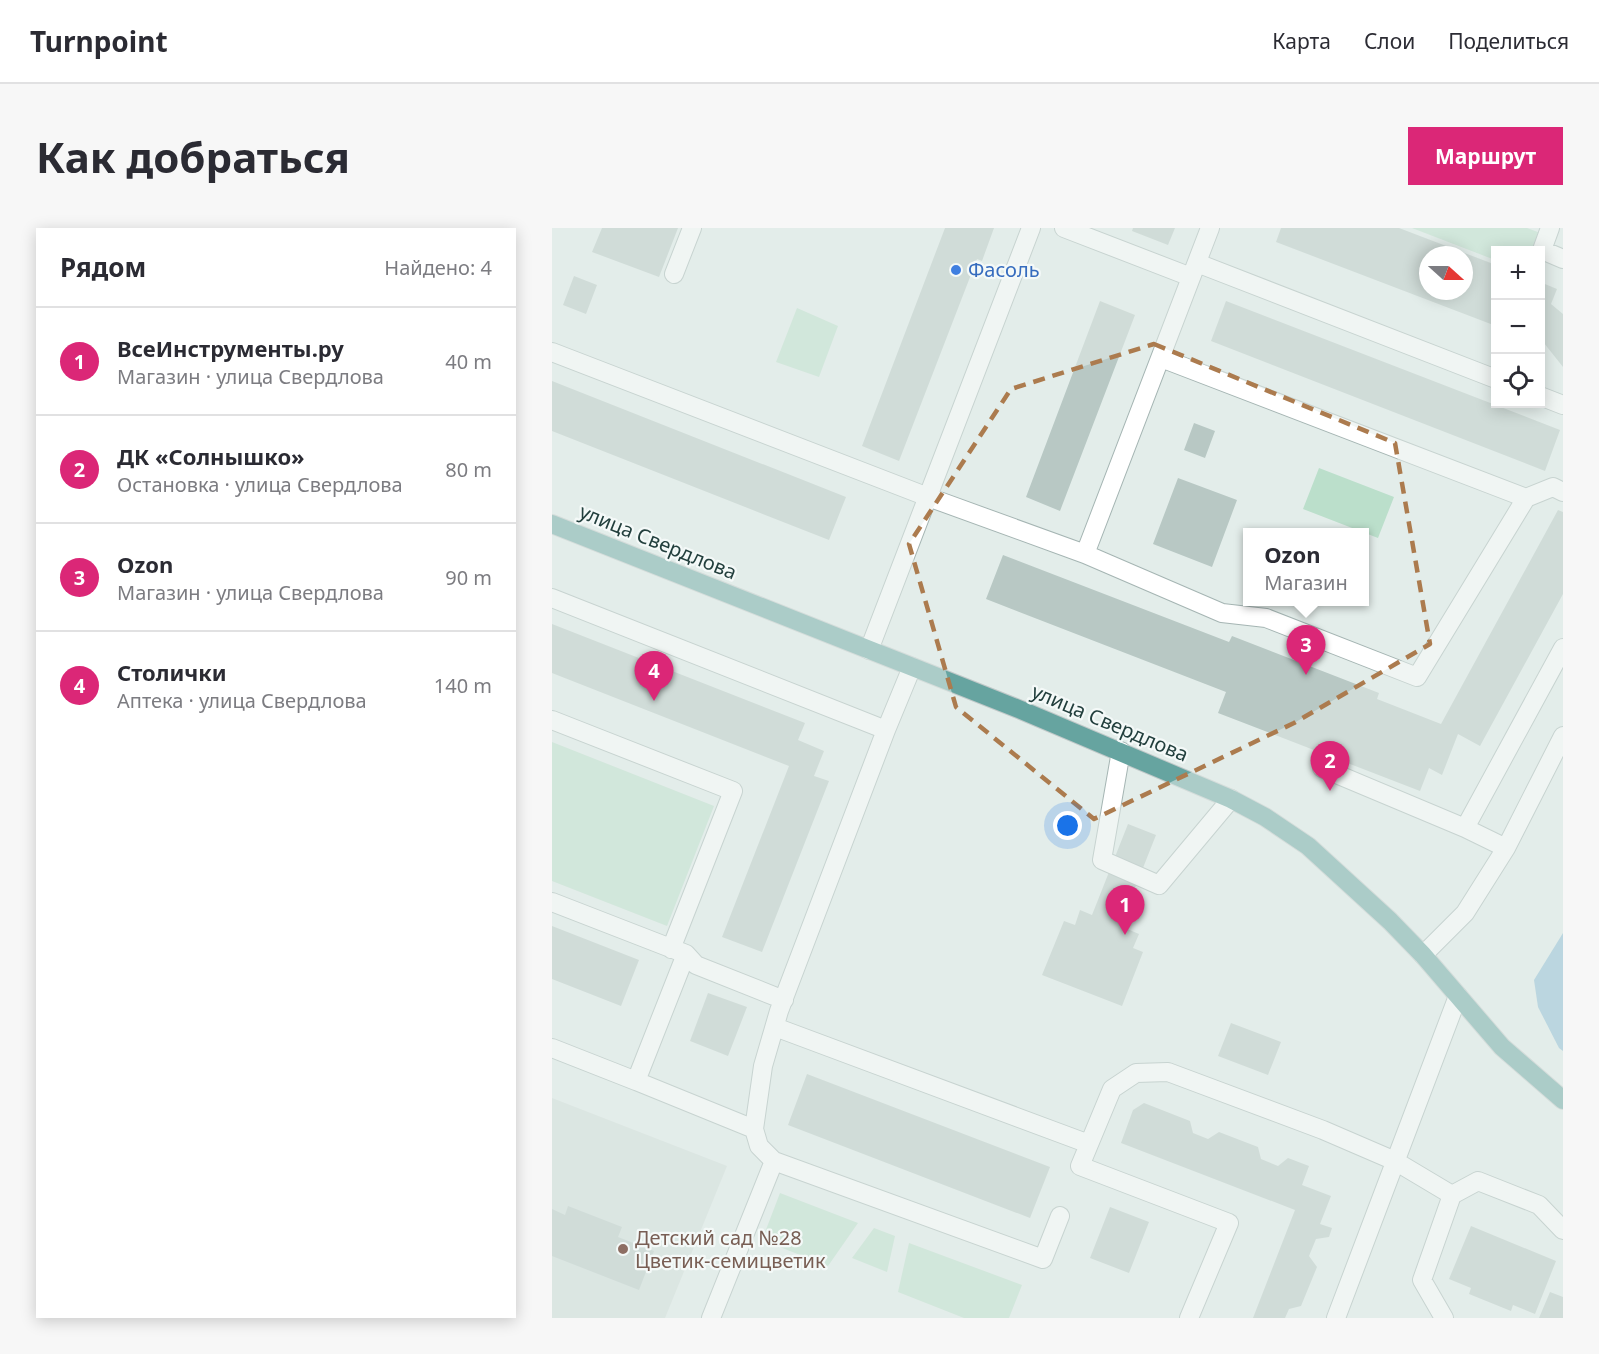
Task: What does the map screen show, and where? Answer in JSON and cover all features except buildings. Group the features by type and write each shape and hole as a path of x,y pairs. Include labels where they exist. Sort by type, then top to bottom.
{"main road":[{"name":"улица Свердлова","path":"552,524 1120,751 1231,799 1265,817 1308,846 1390,921 1423,955 1502,1047 1563,1100"}],"street":[{"path":"674,274 692,228"},
{"path":"868,650 1031,228"},
{"path":"1064,228 1194,270 1491,377"},
{"path":"1085,554 1210,228"},
{"path":"1550,228 1542,250 1563,259"},
{"path":"552,352 928,497 1085,554 1222,613 1266,618 1417,677 1526,498 1553,487 1563,492"},
{"path":"1161,358 1526,498"},
{"path":"1545,398 1563,405"},
{"path":"552,598 886,730"},
{"path":"1465,828 1563,648"},
{"path":"912,668 886,730 784,1000 763,1066 754,1129 759,1146 774,1161 1043,1259 1060,1216"},
{"path":"552,720 733,791 636,1082"},
{"path":"1423,955 1465,913 1506,848 1563,736"},
{"path":"1120,751 1102,861 1159,885 1231,799"},
{"path":"1322,768 1465,828 1506,848"},
{"path":"552,902 679,952 696,965 784,1000"},
{"path":"1336,1318 1458,996"},
{"path":"775,1027 1089,1143"},
{"path":"552,1048 754,1129"},
{"path":"1190,1318 1229,1223 1080,1167 1112,1089 1136,1073 1168,1072 1323,1130 1395,1161 1452,1195"},
{"path":"711,1318 774,1161"},
{"path":"1444,1318 1422,1280 1452,1195 1478,1181 1539,1205 1563,1230"}],"highlighted area":[{"path":"1154,344 1395,443 1430,644 1294,723 1094,819 956,707 909,544 1011,389"}],"shaded area":[{"name":"Детский сад №28 Цветик-семицветик","path":"552,1098 727,1166 665,1318 552,1318"}],"green space":[{"path":"1412,228 1527,228 1543,234 1538,246 1491,246 1491,258 1473,252 1473,246 1459,246"},
{"path":"797,308 838,326 819,377 776,362"},
{"path":"1319,468 1394,497 1378,538 1369,535 1369,528 1352,528 1303,509"},
{"path":"552,742 714,806 667,926 552,881"},
{"path":"780,1193 858,1223 828,1266 762,1240"},
{"path":"874,1228 895,1236 887,1272 852,1258"},
{"path":"909,1243 1022,1285 1009,1318 964,1318 898,1292"}],"water":[{"path":"1563,933 1563,1051 1559,1048 1538,1007 1534,980"}],"place":[{"name":"Фасоль","path":"956,270"},
{"name":"Ozon","path":"1306,675"},
{"name":"Столички","path":"654,701"},
{"name":"ДК «Солнышко»","path":"1330,791"},
{"name":"ВсеИнструменты.ру","path":"1125,935"},
{"name":"Детский сад №28 Цветик-семицветик","path":"623,1249"}]}
